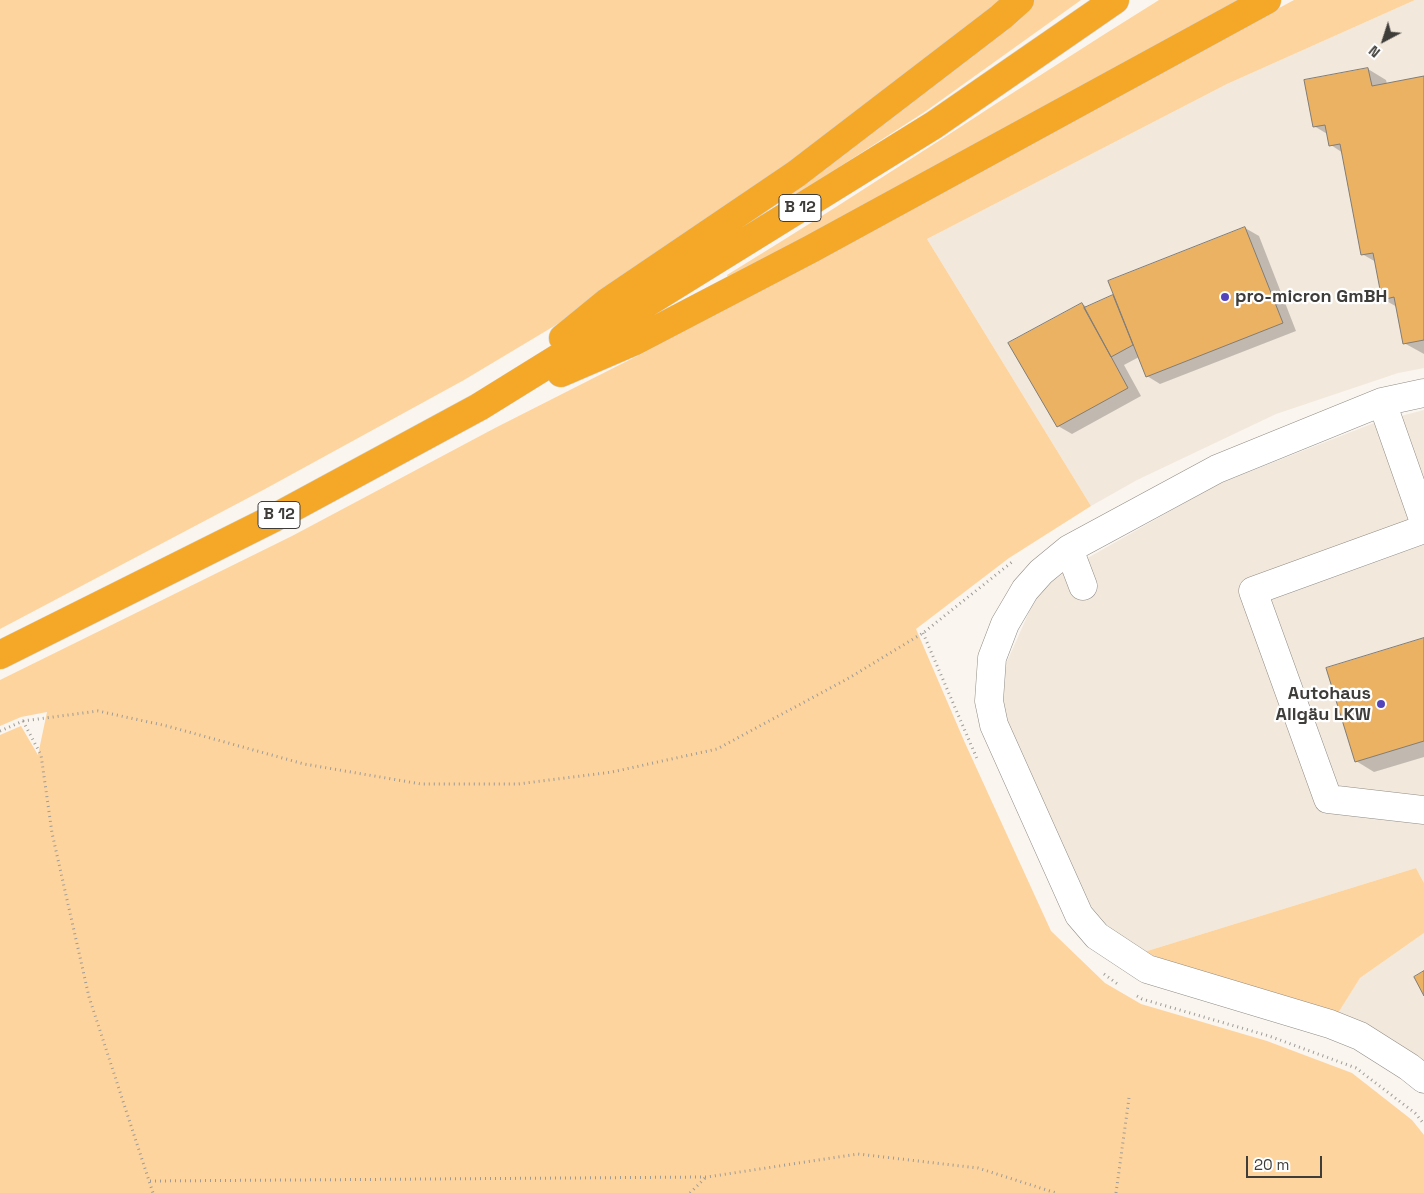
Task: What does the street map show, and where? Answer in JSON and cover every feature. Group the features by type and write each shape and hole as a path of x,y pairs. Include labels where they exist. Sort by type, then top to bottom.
{"highway":[{"name":"B 12","path":"479,407 607,302 796,174 1001,17 1020,0"},
{"name":"B 12","path":"0,655 274,518 479,407 934,125 1115,0"},
{"path":"479,407 650,333 812,249 1266,0"}],"street":[{"path":"1424,393 1382,402 1216,469 1069,549 1041,572 1024,590 1004,624 992,658 989,701 994,725 1079,915 1097,936 1147,969 1330,1024 1360,1036 1409,1067 1424,1080"},
{"path":"1382,402 1424,522"},
{"path":"1424,529 1253,591 1328,799 1424,810"},
{"path":"1069,549 1083,586"}],"path":[{"path":"0,731 23,721 98,711 167,726 304,764 420,784 518,784 612,772 717,749 849,678 923,633 1012,562 1020,558"},
{"path":"923,633 981,766"},
{"path":"23,721 41,755 52,833 89,997 153,1193"},
{"path":"1101,972 1125,988"},
{"path":"1134,994 1269,1036 1356,1068 1415,1112 1424,1124"},
{"path":"1116,1193 1129,1098"},
{"path":"150,1181 707,1176 858,1154 978,1168 1056,1193"},
{"path":"690,1193 707,1176"}],"shaded area":[{"path":"0,0 1010,0 996,13 601,298 464,380 265,489 0,629"},
{"path":"1032,0 1081,0 926,111 793,197 789,194"},
{"path":"1159,0 1253,0 731,283 727,275"},
{"path":"1294,0 1415,0 1227,84 927,239 1091,506 1009,558 916,629 965,743 1051,931 1105,983 1141,1004 1267,1041 1352,1073 1412,1120 1424,1135 1424,1193 0,1193 0,735 21,726 38,755 47,712 21,717 0,726 0,680 292,536 495,428 641,354 818,255"},
{"path":"1415,0 1424,0 1424,368 1398,373 1276,414 1137,480 1091,506 927,239 1227,84"},
{"path":"1424,410 1424,883 1416,868 1144,952 1110,928 1083,897 1001,712 1005,666 1034,601 1051,582 1077,564 1218,484 1374,423"},
{"path":"1416,868 1424,883 1424,933 1360,978 1335,1018 1279,1002 1144,952"},
{"path":"1424,933 1424,1062 1392,1039 1335,1018 1360,978"}],"building":[{"path":"1368,68 1372,86 1424,76 1424,340 1403,344 1394,297 1382,300 1373,253 1361,255 1340,144 1329,146 1325,125 1313,127 1304,80"},
{"path":"1245,227 1283,323 1146,377 1108,281"},
{"path":"1113,295 1133,345 1111,357 1084,308"},
{"path":"1082,303 1128,388 1057,427 1008,343"},
{"name":"Autohaus Allgäu LKW","path":"1424,638 1424,741 1355,762 1326,668"},
{"path":"1424,971 1424,996 1414,977"}],"place":[{"name":"pro-micron GmBH","path":"1225,297"},
{"name":"Autohaus Allgäu LKW","path":"1381,704"}]}
